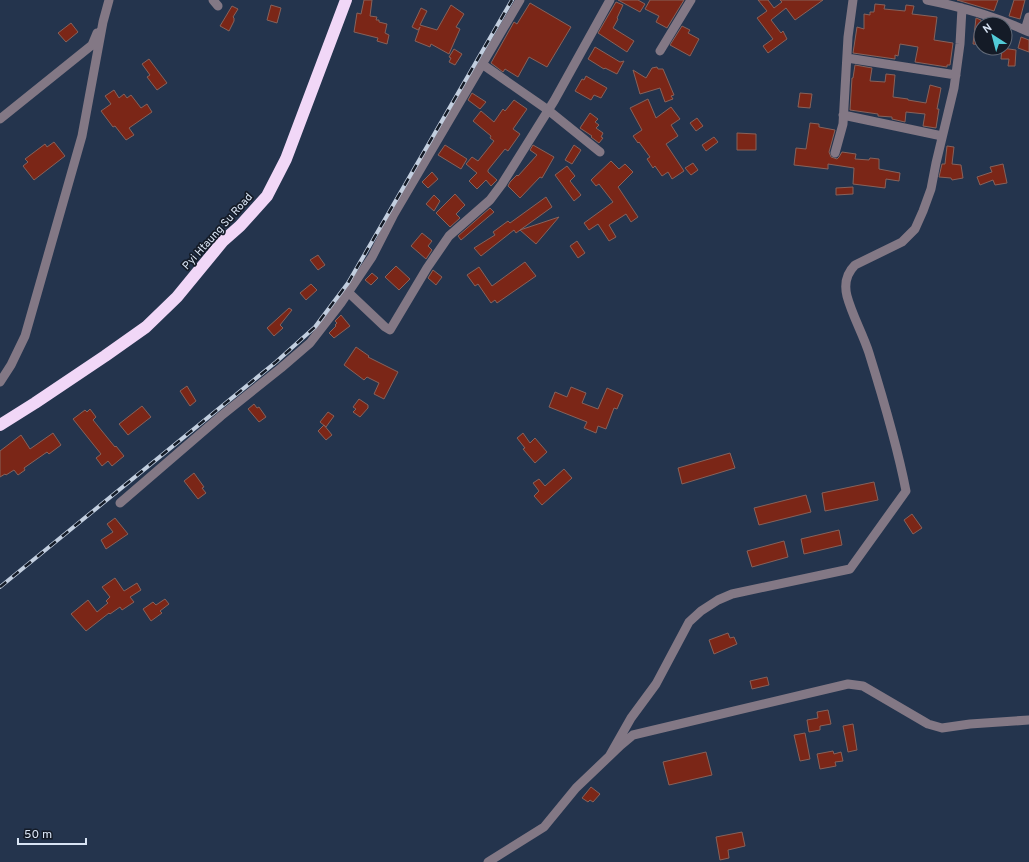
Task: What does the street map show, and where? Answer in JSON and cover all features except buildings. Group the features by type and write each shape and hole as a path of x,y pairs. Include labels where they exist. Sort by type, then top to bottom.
{"highway":[{"name":"Pyi Htaung Su Road","path":"0,425 86,369 146,327 177,297 223,241 240,226 267,196 286,159 346,0"}],"street":[{"path":"0,382 11,365 25,336 82,136 103,22 109,0"},
{"path":"120,503 221,416 310,343 372,257 394,214 520,0"},
{"path":"348,292 390,330 427,268 449,236 490,200 502,184 548,110 610,0"},
{"path":"660,51 691,0"},
{"path":"835,153 843,124 848,37 853,0"},
{"path":"927,0 958,5 1010,23 1027,31 1029,17"},
{"path":"610,755 631,718 656,684 689,622 701,610 732,594 850,569 906,491 900,459 869,352 847,296 846,282 849,271 855,265 902,242 915,229 931,189 956,75 960,44 958,5"},
{"path":"0,119 92,45 103,22"},
{"path":"847,58 956,75"},
{"path":"482,64 548,110 600,152"},
{"path":"843,115 942,136"},
{"path":"488,862 544,827 576,788 633,735 848,684 863,686 928,724 942,728 970,724 1029,720"}],"railway":[{"path":"0,587 276,362 315,327 348,283 512,0"}]}
